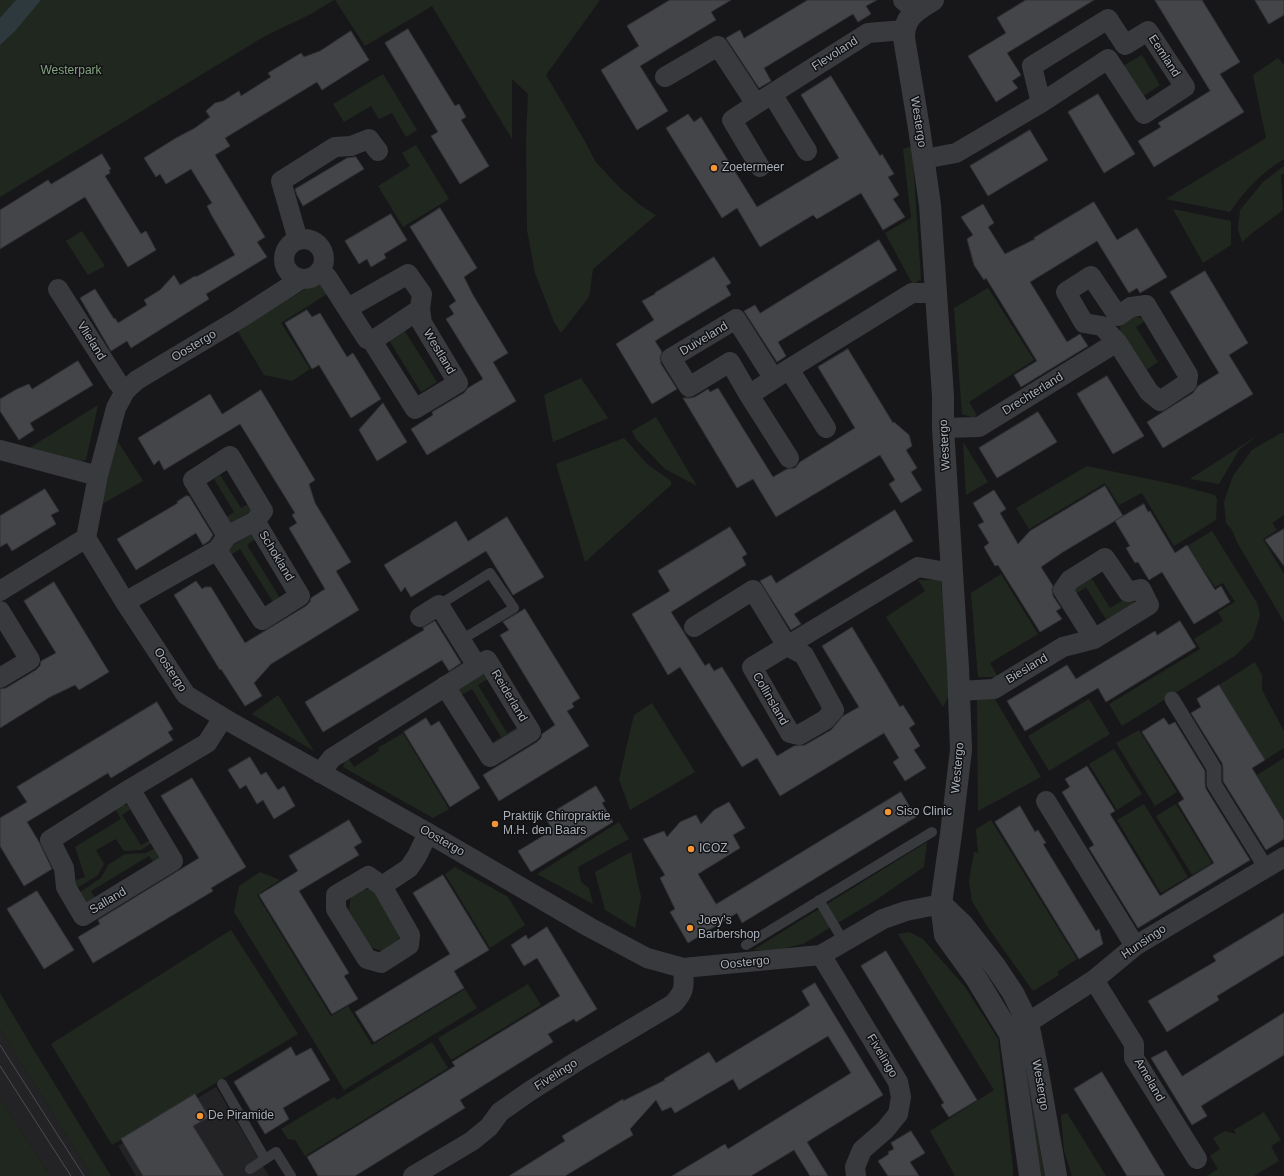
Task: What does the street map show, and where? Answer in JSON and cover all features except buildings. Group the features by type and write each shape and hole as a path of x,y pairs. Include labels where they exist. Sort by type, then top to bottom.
{"street":[{"path":"904,30 908,19 917,4"},
{"path":"1041,103 1032,66 1108,19 1125,46"},
{"name":"Flevoland","path":"760,167 732,120 868,33 904,30"},
{"name":"Westergo","path":"904,30 930,205 943,396 959,690 961,750 941,904 944,935 976,978 1019,1028 1037,1067 1056,1176"},
{"name":"Eemland","path":"924,159 956,153 1041,103 1148,31 1185,87 1144,114 1108,59"},
{"path":"665,77 718,46 807,151"},
{"path":"298,240 281,181 335,147 351,146 369,139 378,150"},
{"path":"304,239 316,243 323,253 323,266 316,276 300,279 288,272 284,259 288,248 298,240 304,239"},
{"name":"Westland","path":"320,271 327,277 367,339 372,341 415,409 458,383 422,323 420,309 422,294 408,274 348,308"},
{"name":"Oostergo","path":"300,279 233,322 137,380 125,390 116,408 98,476 86,538 125,602 186,695 223,718 630,949 647,958 682,968 821,955 883,919 906,911 941,904"},
{"name":"Vlieland","path":"58,289 118,383 125,390"},
{"path":"749,395 912,293 936,293"},
{"path":"1146,305 1188,375 1187,383 1160,401 1149,392 1117,342 1110,321 1131,307 1146,305"},
{"path":"372,341 420,309"},
{"name":"Duiveland","path":"782,374 736,319 671,358 689,387 730,362 789,458"},
{"name":"Drechterland","path":"944,428 979,427 1117,342"},
{"path":"782,374 826,428"},
{"path":"0,450 98,476"},
{"name":"Schokland","path":"230,456 263,510 255,521 300,596 262,620 222,543 192,480 230,456"},
{"path":"125,602 222,543 255,521"},
{"path":"0,591 86,538"},
{"name":"Collinsland","path":"694,627 752,590 787,646 804,655 834,710 825,720 799,735 790,733 752,667 787,646 918,567 952,573"},
{"path":"420,617 439,605"},
{"name":"Reiderland","path":"439,605 477,666"},
{"path":"0,611 30,660 0,678"},
{"name":"Biesland","path":"959,690 994,689 1064,647 1094,639"},
{"name":"Reiderland","path":"320,773 332,758 445,686 487,660 531,732 490,757 445,686"},
{"path":"1172,699 1214,768 1214,784 1266,868"},
{"name":"Salland","path":"130,789 174,861 83,916 66,886 64,868 50,840 130,789 207,743 223,718"},
{"path":"1046,801 1135,946"},
{"path":"382,886 409,868 418,856 428,833"},
{"name":"Hunsingo","path":"1019,1028 1094,980 1135,946 1284,857"},
{"name":"Fivelingo","path":"821,955 898,1082 902,1097 898,1114 885,1130 862,1150 855,1166 856,1176"},
{"name":"Fivelingo","path":"413,1176 472,1141 489,1127 500,1112 530,1091 673,1004 680,996 684,987 682,968"},
{"name":"Ameland","path":"1094,980 1134,1044 1134,1058 1197,1159"},
{"name":"Westergo","path":"1019,1028 1030,1176"}],"lane":[{"path":"439,605 490,574 514,608 461,640"},
{"path":"746,945 932,832"},
{"path":"819,900 844,942"},
{"path":"222,1084 265,1159"},
{"path":"250,1169 276,1152 292,1176"}],"shaded area":[{"path":"16,0 41,0 15,31 0,45 0,18"},
{"path":"0,1029 92,1176 50,1176 0,1098"},
{"name":"De Piramide","path":"216,1087 269,1176 136,1176 118,1146"}],"green space":[{"name":"Westerpark","path":"0,0 334,0 311,14 265,36 0,197"},
{"path":"335,0 600,0 546,75 595,161 619,187 640,205 656,215 593,269 589,297 561,333 554,322 535,273 527,230 526,140 528,94 512,79 512,139 432,6 365,46"},
{"path":"1142,55 1160,85 1142,97 1123,66"},
{"path":"1278,58 1284,65 1284,159 1254,182 1230,212 1166,199 1266,138 1253,75"},
{"path":"383,74 417,130 406,137 392,113 379,119 371,106 344,122 333,104"},
{"path":"416,145 449,199 403,227 378,186 410,166 402,153"},
{"path":"912,146 921,279 913,285 885,233 911,218 903,149"},
{"path":"1284,166 1284,174 1281,175 1283,210 1242,242 1238,229 1240,210 1263,182"},
{"path":"1173,209 1231,221 1231,245 1203,263"},
{"path":"82,231 105,266 88,275 66,241"},
{"path":"314,284 322,284 327,294 281,323 310,369 292,381 264,375 237,330"},
{"path":"988,288 1034,360 969,402 977,415 974,418 962,414 954,308"},
{"path":"1135,316 1147,320 1136,327 1158,362 1145,371 1121,335 1120,326"},
{"path":"404,330 437,382 421,392 389,340"},
{"path":"581,378 608,418 553,442 544,395"},
{"path":"98,405 86,460 77,462 26,450"},
{"path":"656,417 697,486 665,469 636,439 632,431"},
{"path":"1281,433 1284,433 1284,515 1272,523 1277,530 1263,539 1284,574 1284,622 1238,544 1232,530 1226,523 1224,502 1233,476 1252,450"},
{"path":"1258,435 1239,450 1219,484 1190,479"},
{"path":"624,438 647,464 671,481 671,485 585,562 556,464"},
{"path":"117,440 143,481 102,504"},
{"path":"963,442 988,482 966,495"},
{"path":"1087,466 1177,485 1215,495 1217,499 1216,520 1174,546 1142,493 1119,505 1105,483 1029,529 1016,508"},
{"path":"220,475 241,508 252,502 252,510 231,523 224,519 234,512 214,479"},
{"path":"1212,531 1257,603 1260,615 1253,638 1235,656 1122,726 1109,704 1200,649 1194,639 1223,621 1218,612 1235,602 1223,583 1215,587 1187,546"},
{"path":"251,534 257,538 247,545 280,598 273,602 240,549 229,556 228,548"},
{"path":"1001,574 1038,634 990,663 998,677 978,677 971,593"},
{"path":"1091,577 1110,608 1128,597 1132,598 1134,601 1133,605 1107,621 1086,587 1076,594 1074,590 1076,585"},
{"path":"918,580 941,580 950,694 943,707 886,617 925,591"},
{"path":"1255,662 1262,675 1262,690 1284,731 1284,748 1265,760 1219,685"},
{"path":"481,672 486,673 489,678 478,685 507,733 518,727 519,731 494,747 490,744 501,737 472,689 461,695 457,690"},
{"path":"278,695 314,751 252,714"},
{"path":"993,696 1041,777 978,811 977,698"},
{"path":"1089,699 1110,734 1049,771 1028,736"},
{"path":"652,703 695,772 630,810 619,779 634,715"},
{"path":"1139,730 1177,792 1155,806 1116,743"},
{"path":"403,733 449,809 433,818 343,767 347,756 354,767 379,751 378,748"},
{"path":"1114,749 1142,794 1117,810 1089,764"},
{"path":"1284,758 1284,820 1257,775"},
{"path":"123,804 127,805 131,809 122,815 141,845 150,840 152,843 141,850 124,851 116,839 96,850 104,864 98,875 77,888 74,881 85,877 75,847 121,819 115,809"},
{"path":"1144,804 1188,877 1161,893 1117,820"},
{"path":"1176,804 1212,863 1192,875 1156,816"},
{"path":"991,820 1077,959 1057,972 1059,975 1033,991 987,926 972,901 969,881 974,852 978,853 976,829"},
{"path":"619,822 629,839 578,867 581,882 589,888 593,904 537,874"},
{"path":"927,842 924,867 876,900 803,944 776,950 753,950"},
{"path":"155,848 160,857 156,866 149,856 91,891 97,901 86,904 80,892 101,878 108,865 125,854 146,853"},
{"path":"631,852 641,897 635,928 605,910 595,872"},
{"path":"455,867 508,897 525,925 490,948 445,874"},
{"path":"260,872 280,880 257,895 331,1016 348,1006 372,1045 465,989 477,1008 344,1090 234,912 239,886"},
{"path":"371,889 378,892 400,929 398,942 382,951 370,947 349,910 351,897 364,890"},
{"path":"231,930 298,1034 112,1145 51,1044"},
{"path":"909,932 923,939 965,987 998,1039 1013,1176 955,1176 930,1131 994,1090 898,934"},
{"path":"528,984 541,1005 451,1060 438,1038"},
{"path":"0,993 111,1176 92,1176 0,1029"},
{"path":"1021,1038 1025,1052 1044,1176 1037,1176"},
{"path":"432,1042 448,1068 305,1156 295,1140 288,1139 281,1129 334,1097 337,1100"},
{"path":"0,1098 50,1176 0,1176"},
{"path":"1264,1112 1281,1140 1271,1146 1279,1161 1254,1176 1207,1176 1218,1169 1210,1156 1220,1149 1213,1138 1225,1131 1236,1134 1234,1130"},
{"path":"1067,1113 1106,1176 1072,1176 1064,1151 1061,1115"}],"tram line":[{"path":"0,1045 84,1176"},
{"path":"0,1066 71,1176"}],"place":[{"name":"Zoetermeer","path":"714,168"},
{"name":"Siso Clinic","path":"888,812"},
{"name":"Praktijk Chiropraktie M.H. den Baars","path":"495,824"},
{"name":"ICOZ","path":"691,849"},
{"name":"Joey's Barbershop","path":"690,928"},
{"name":"De Piramide","path":"200,1116"}]}
